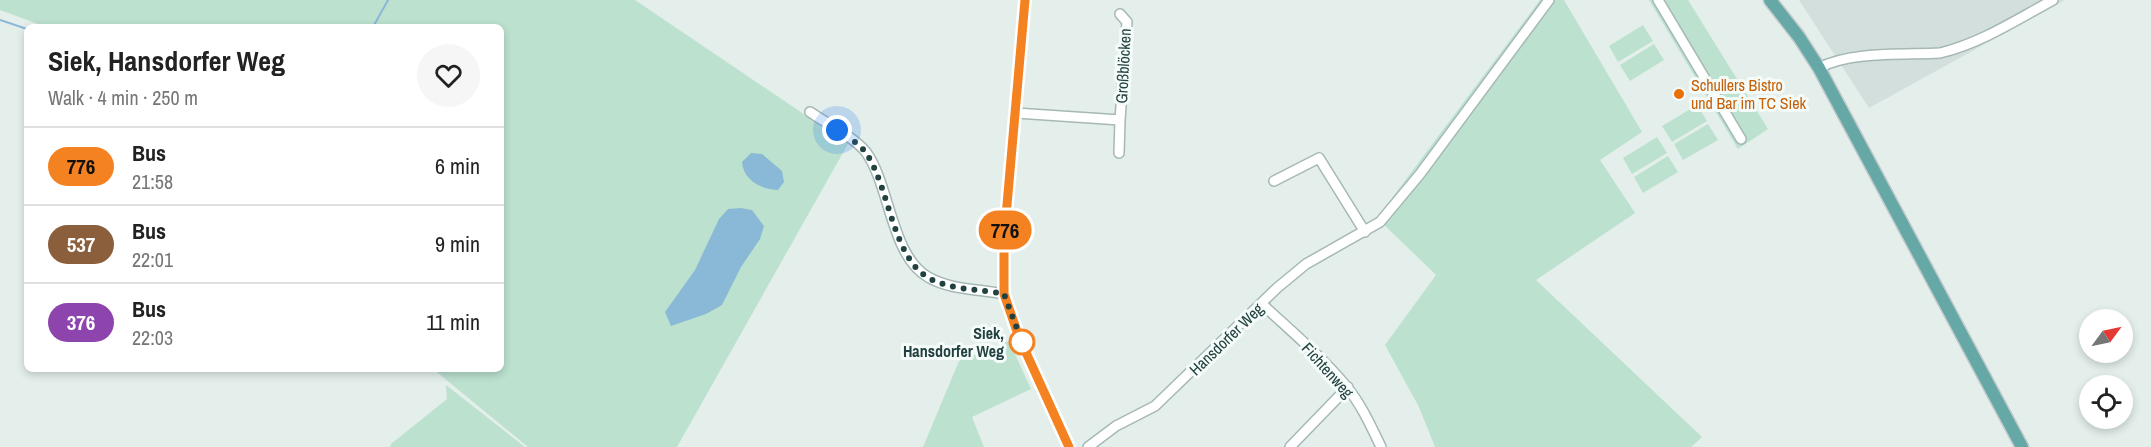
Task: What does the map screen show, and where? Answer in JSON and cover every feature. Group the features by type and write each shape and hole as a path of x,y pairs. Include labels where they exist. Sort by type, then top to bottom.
{"main road":[{"path":"1770,0 1799,37 1819,68 2022,447"}],"street":[{"path":"1025,0 1003,261 1004,294 1019,337 1069,447"},
{"name":"Hansdorfer Weg","path":"1088,447 1116,426 1155,406 1277,288 1306,264 1380,222 1420,174 1550,0"},
{"path":"1658,0 1741,140"},
{"path":"1819,68 1833,60 1940,53 1953,50 1985,38 2053,0"},
{"name":"Großblöcken","path":"1119,153 1127,22 1120,14"},
{"path":"810,112 865,152 880,182 898,235 917,268 938,282 1004,294"},
{"name":"Großblöcken","path":"1015,113 1120,120"},
{"path":"1274,181 1319,158 1365,232"},
{"name":"Fichtenweg","path":"1262,304 1348,387 1381,447"},
{"path":"1290,447 1348,387"}],"shaded area":[{"path":"1799,0 2065,0 1869,108"}],"green space":[{"path":"0,0 635,0 811,119 849,142 677,447 528,447 437,372 504,372 504,24 38,24 0,10"},
{"path":"1540,0 1564,0 1642,132 1600,160 1635,213 1536,280 1702,437 1691,447 1435,447 1419,407 1385,345 1436,275 1377,218"},
{"path":"1649,0 1688,0 1768,129 1738,149"},
{"path":"1643,25 1653,41 1618,62 1609,46"},
{"path":"1654,44 1664,60 1630,81 1620,65"},
{"path":"1697,105 1707,121 1672,142 1662,126"},
{"path":"1708,124 1718,140 1683,160 1674,144"},
{"path":"1657,137 1667,153 1632,174 1623,158"},
{"path":"1668,156 1678,172 1643,193 1634,177"},
{"path":"1009,341 1031,389 972,417 984,447 923,447 959,361"},
{"path":"446,385 525,447 390,447 447,399"}],"water":[{"path":"751,153 762,154 782,171 784,182 778,190 754,183 746,174 742,162"},
{"path":"728,209 752,210 764,226 760,239 741,267 722,305 706,314 671,326 665,312 695,270 719,219"}],"waterway":[{"path":"375,24 388,0"},
{"path":"0,20 24,28"}],"bus line":[{"name":"776","path":"1025,0 1004,239 1004,294 1019,337 1069,447"}],"place":[{"name":"Schullers Bistro und Bar im TC Siek","path":"1679,94"},
{"name":"Siek, Hansdorfer Weg","path":"1022,342"}],"route":[{"path":"837,130 865,152 880,182 906,252 917,268 938,282 1004,294 1022,342"}]}
